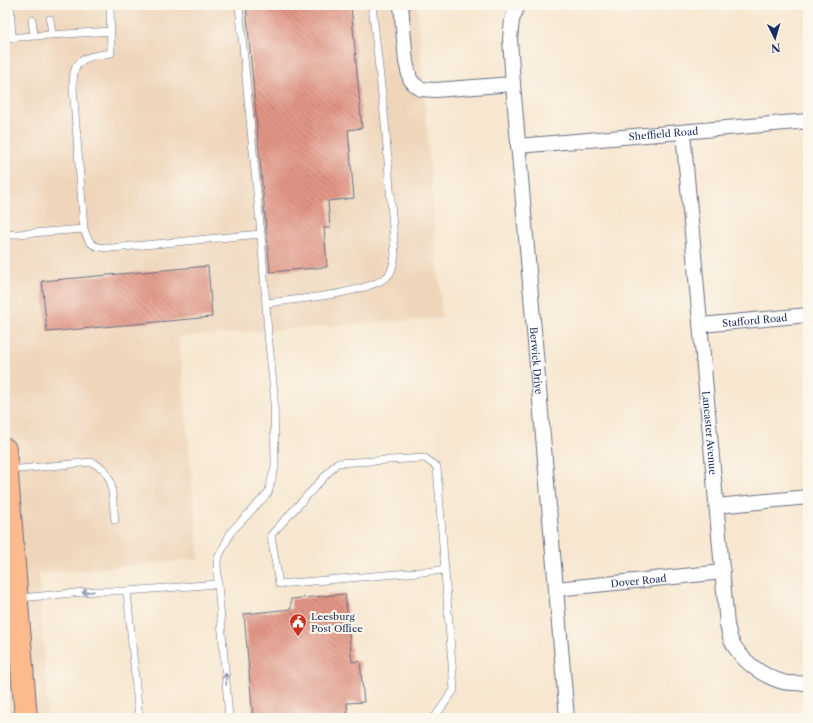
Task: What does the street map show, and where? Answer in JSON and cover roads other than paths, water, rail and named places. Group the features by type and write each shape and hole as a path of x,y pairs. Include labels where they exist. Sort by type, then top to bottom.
{"highway":[{"path":"6,460 17,599 12,638 26,718"}],"street":[{"path":"401,5 406,62 410,79 421,89 435,90 513,84"},
{"name":"Berwick Drive","path":"518,5 512,20 510,39 513,84 567,718"},
{"name":"Sheffield Road","path":"518,146 808,121"},
{"name":"Lancaster Avenue","path":"683,132 727,625 731,640 741,655 755,669 784,683 808,683"},
{"name":"Stafford Road","path":"701,325 808,315"},
{"path":"717,506 808,497"},
{"name":"Dover Road","path":"556,589 722,572"}],"lane":[{"path":"10,5 8,38 111,30"},
{"path":"110,5 111,54 96,55 84,59 76,67 72,86 84,229 87,238 91,244 100,248 112,248 261,234"},
{"path":"229,718 217,560 231,532 268,493 275,467 274,393 261,234 239,5"},
{"path":"266,303 332,295 370,286 390,274 394,255 394,240 386,122 372,5"},
{"path":"50,19 52,35"},
{"path":"32,20 34,36"},
{"path":"5,235 84,229"},
{"path":"434,718 454,690 437,467 425,458 337,463 272,535 279,584 444,570"},
{"path":"6,460 92,462 105,470 111,483 115,520"},
{"path":"17,599 96,591 127,591 218,584"},
{"path":"127,591 138,718"}],"place":[{"name":"Leesburg Post Office","path":"298,637"}]}
